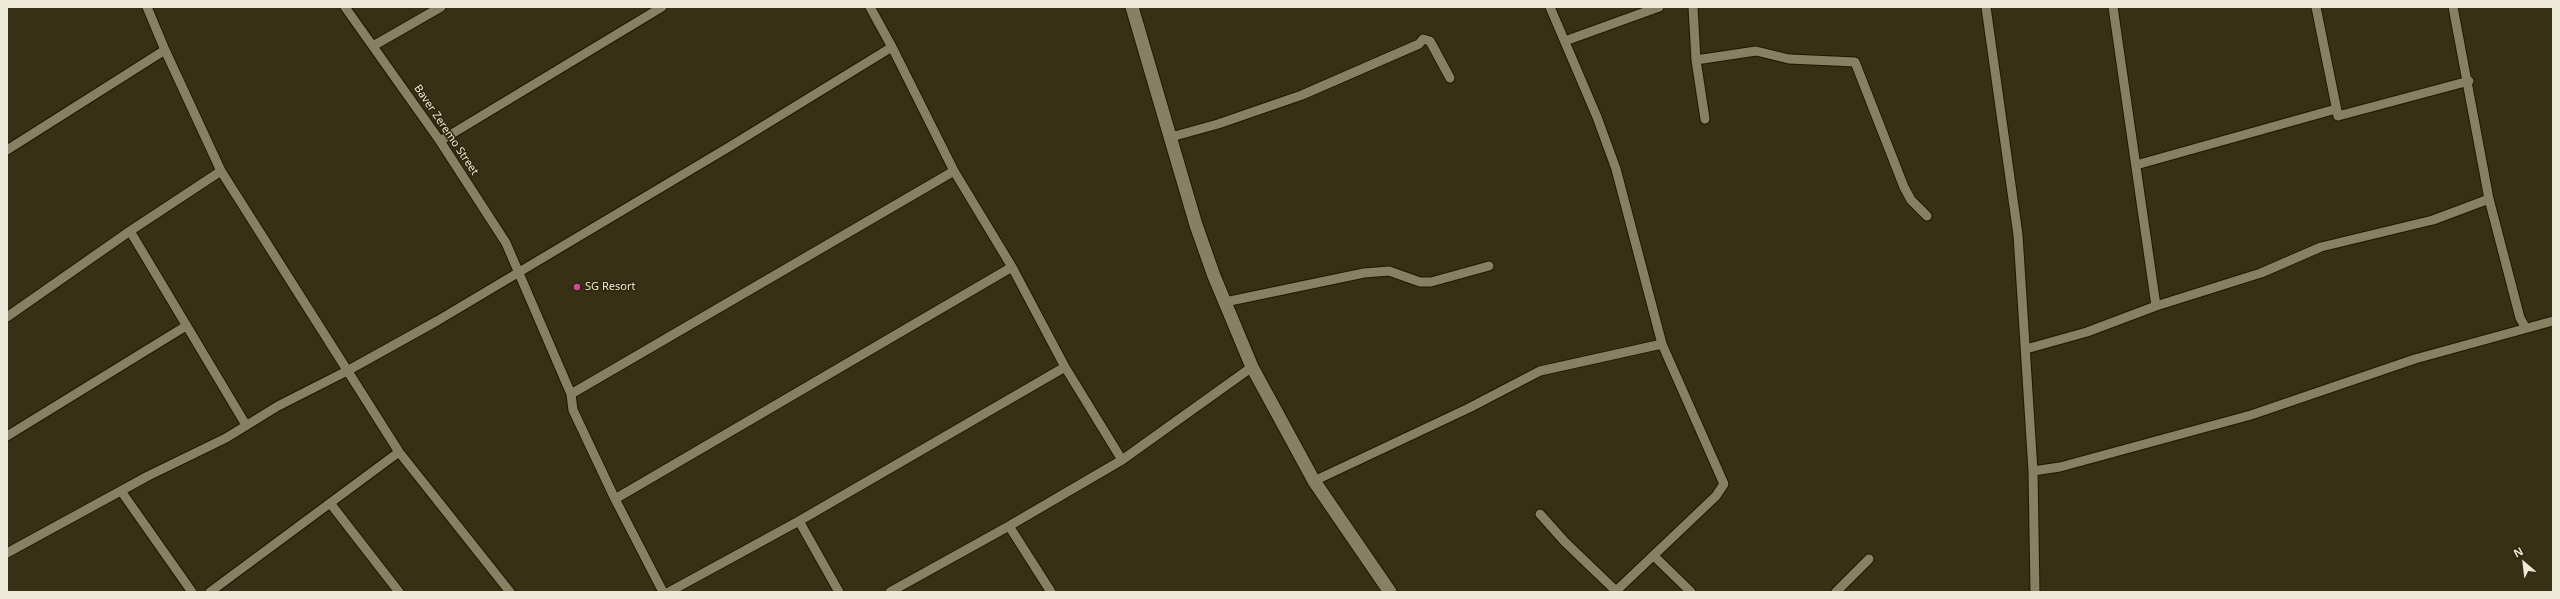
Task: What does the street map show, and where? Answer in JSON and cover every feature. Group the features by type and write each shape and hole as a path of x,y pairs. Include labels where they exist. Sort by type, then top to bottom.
{"street":[{"path":"147,7 165,50 221,171 399,452 510,592"},
{"name":"Baver Zeremo Street","path":"345,7 440,141 506,243 520,272 571,394 573,410 615,499 663,592"},
{"path":"373,46 441,7"},
{"path":"440,141 662,7"},
{"path":"870,7 892,47 954,171 1012,267 1065,367 1122,460"},
{"path":"1132,7 1172,137 1196,225 1225,302 1252,367 1314,481 1390,592"},
{"path":"1540,514 1565,542 1615,592 1716,496 1724,484 1662,344 1616,169 1550,7"},
{"path":"1565,41 1659,7"},
{"path":"1693,7 1696,60 1705,119"},
{"path":"1986,7 2018,235 2026,349 2032,471 2035,592"},
{"path":"2113,7 2156,306"},
{"path":"2316,7 2338,116 2469,81"},
{"path":"2453,7 2469,81 2489,199 2520,318 2526,328"},
{"path":"1172,137 1218,124 1302,95 1419,44 1423,39 1430,41 1450,78"},
{"path":"7,553 121,491 226,438 246,425 347,371 520,272 892,47"},
{"path":"7,150 165,50"},
{"path":"1696,60 1756,52 1789,59 1855,62 1904,187 1911,200 1927,216"},
{"path":"2136,165 2336,109"},
{"path":"7,318 130,231 221,171"},
{"path":"571,394 954,171"},
{"path":"2026,349 2087,332 2156,306 2261,273 2321,247 2433,220 2489,199"},
{"path":"130,231 246,425"},
{"path":"1225,302 1364,273 1389,271 1420,282 1431,282 1489,266"},
{"path":"615,499 1012,267"},
{"path":"2032,471 2060,467 2251,415 2415,359 2553,320"},
{"path":"7,436 186,326"},
{"path":"1314,481 1469,408 1540,371 1662,344"},
{"path":"669,592 799,521 1065,367"},
{"path":"890,592 1009,526 1122,460 1252,367"},
{"path":"210,592 399,452"},
{"path":"121,491 192,592"},
{"path":"330,503 399,592"},
{"path":"799,521 839,592"},
{"path":"1009,526 1051,592"},
{"path":"1654,556 1691,592"},
{"path":"1836,592 1869,559"}],"place":[{"name":"SG Resort","path":"577,287"}]}
